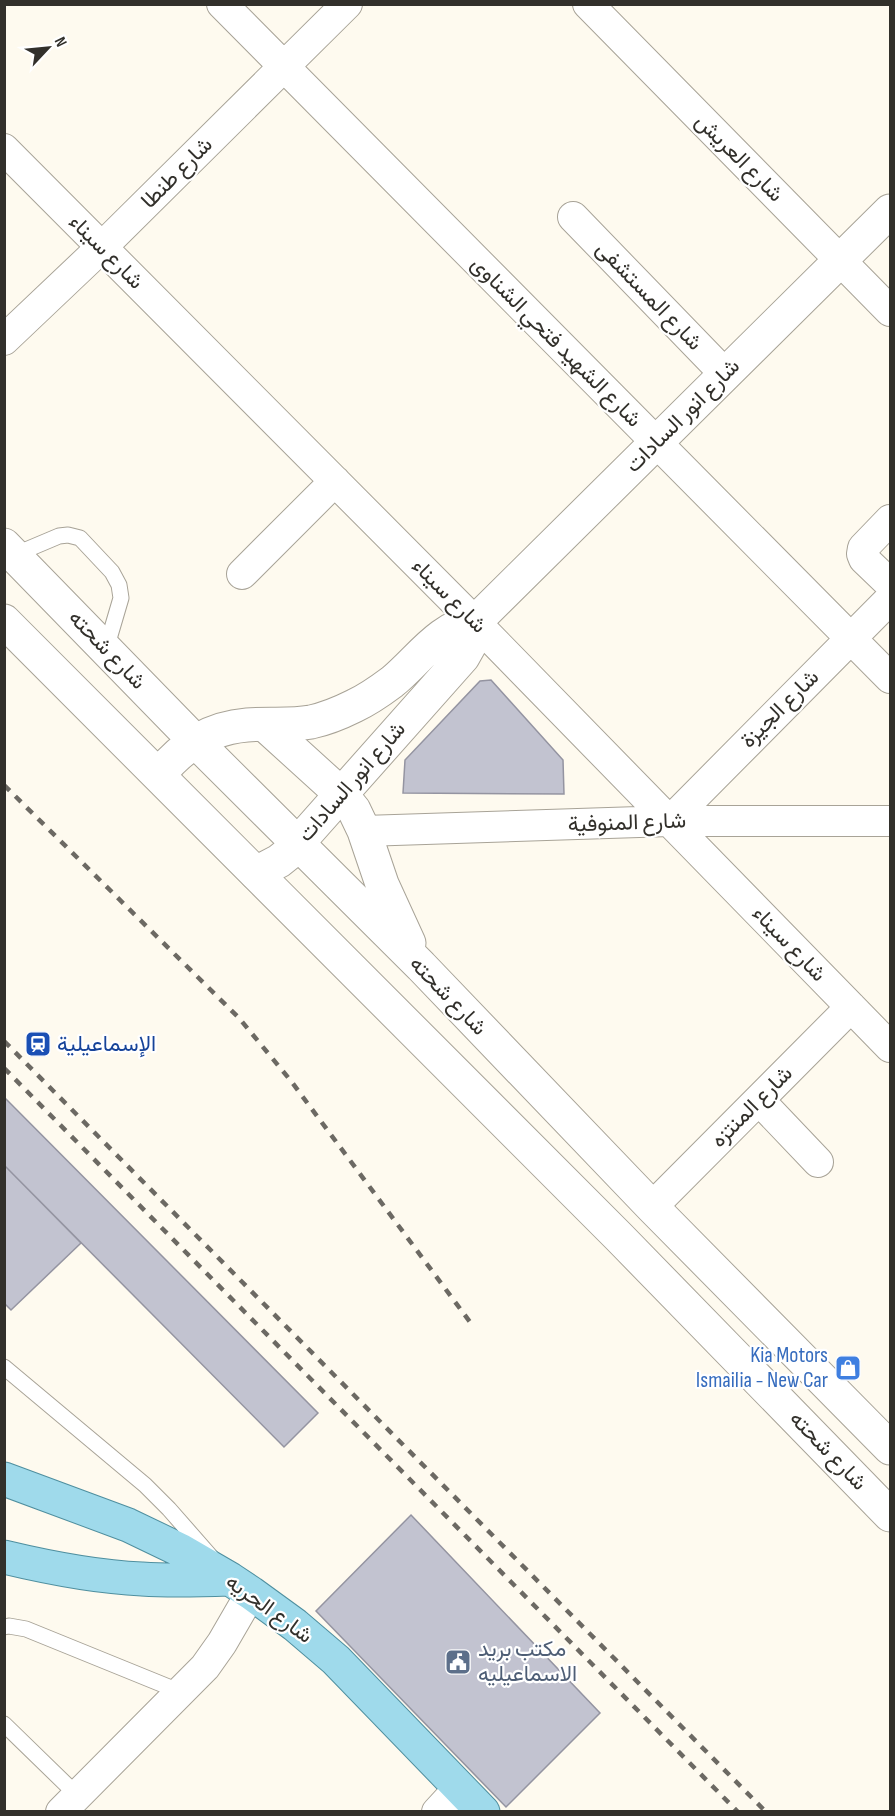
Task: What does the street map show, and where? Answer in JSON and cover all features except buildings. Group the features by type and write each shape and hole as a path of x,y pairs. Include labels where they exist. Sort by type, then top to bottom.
{"main road":[{"name":"شارع انور السادات","path":"256,873 279,861 298,843 463,657 472,641 475,622 891,211"},
{"name":"شارع شحته","path":"9,550 195,741 421,966 652,1208 891,1448"},
{"name":"شارع شحته","path":"4,621 610,1229 891,1515"},
{"name":"شارع انور السادات","path":"159,775 181,751 211,733 229,727 311,722 354,706 392,682 449,630 475,622"},
{"path":"265,724 354,810 364,831 382,884 421,966"},
{"name":"شارع الحريه","path":"4,1479 128,1525 180,1550 241,1586 295,1624 336,1660 483,1812"},
{"path":"4,1557 98,1576 142,1580 186,1580 241,1586"}],"street":[{"name":"شارع الشهيد فتحي الشناوى","path":"222,4 891,678"},
{"name":"شارع طنطا","path":"4,340 102,247 347,4"},
{"name":"شارع العريش","path":"588,4 891,311"},
{"name":"شارع سيناء","path":"4,149 475,622 891,1047"},
{"name":"شارع المستشفى","path":"573,218 725,374"},
{"path":"242,574 335,481"},
{"path":"891,520 863,548 862,554 864,559 891,584"},
{"name":"شارع الجيزة","path":"670,821 891,598"},
{"name":"شارع المنوفية","path":"364,831 670,821 891,821"},
{"name":"شارع المنتزه","path":"652,1208 851,1007"},
{"path":"759,1100 818,1162"},
{"path":"78,1806 205,1666 222,1643 241,1586"},
{"path":"437,1812 460,1787"}],"lane":[{"path":"9,550 59,536 68,535 80,538 112,572 119,585 121,598 106,649"},
{"path":"4,1366 145,1485 241,1586"},
{"path":"4,1627 27,1629 181,1692"},
{"path":"4,1724 78,1806"}],"railway":[{"path":"4,785 239,1018 291,1081 470,1322"},
{"path":"4,1041 766,1812"},
{"path":"4,1068 738,1812"}],"place":[{"name":"الإسماعيلية","path":"38,1044"},
{"name":"Kia Motors Ismailia - New Car","path":"848,1368"},
{"name":"مكتب بريد الاسماعيليه","path":"458,1662"}]}
